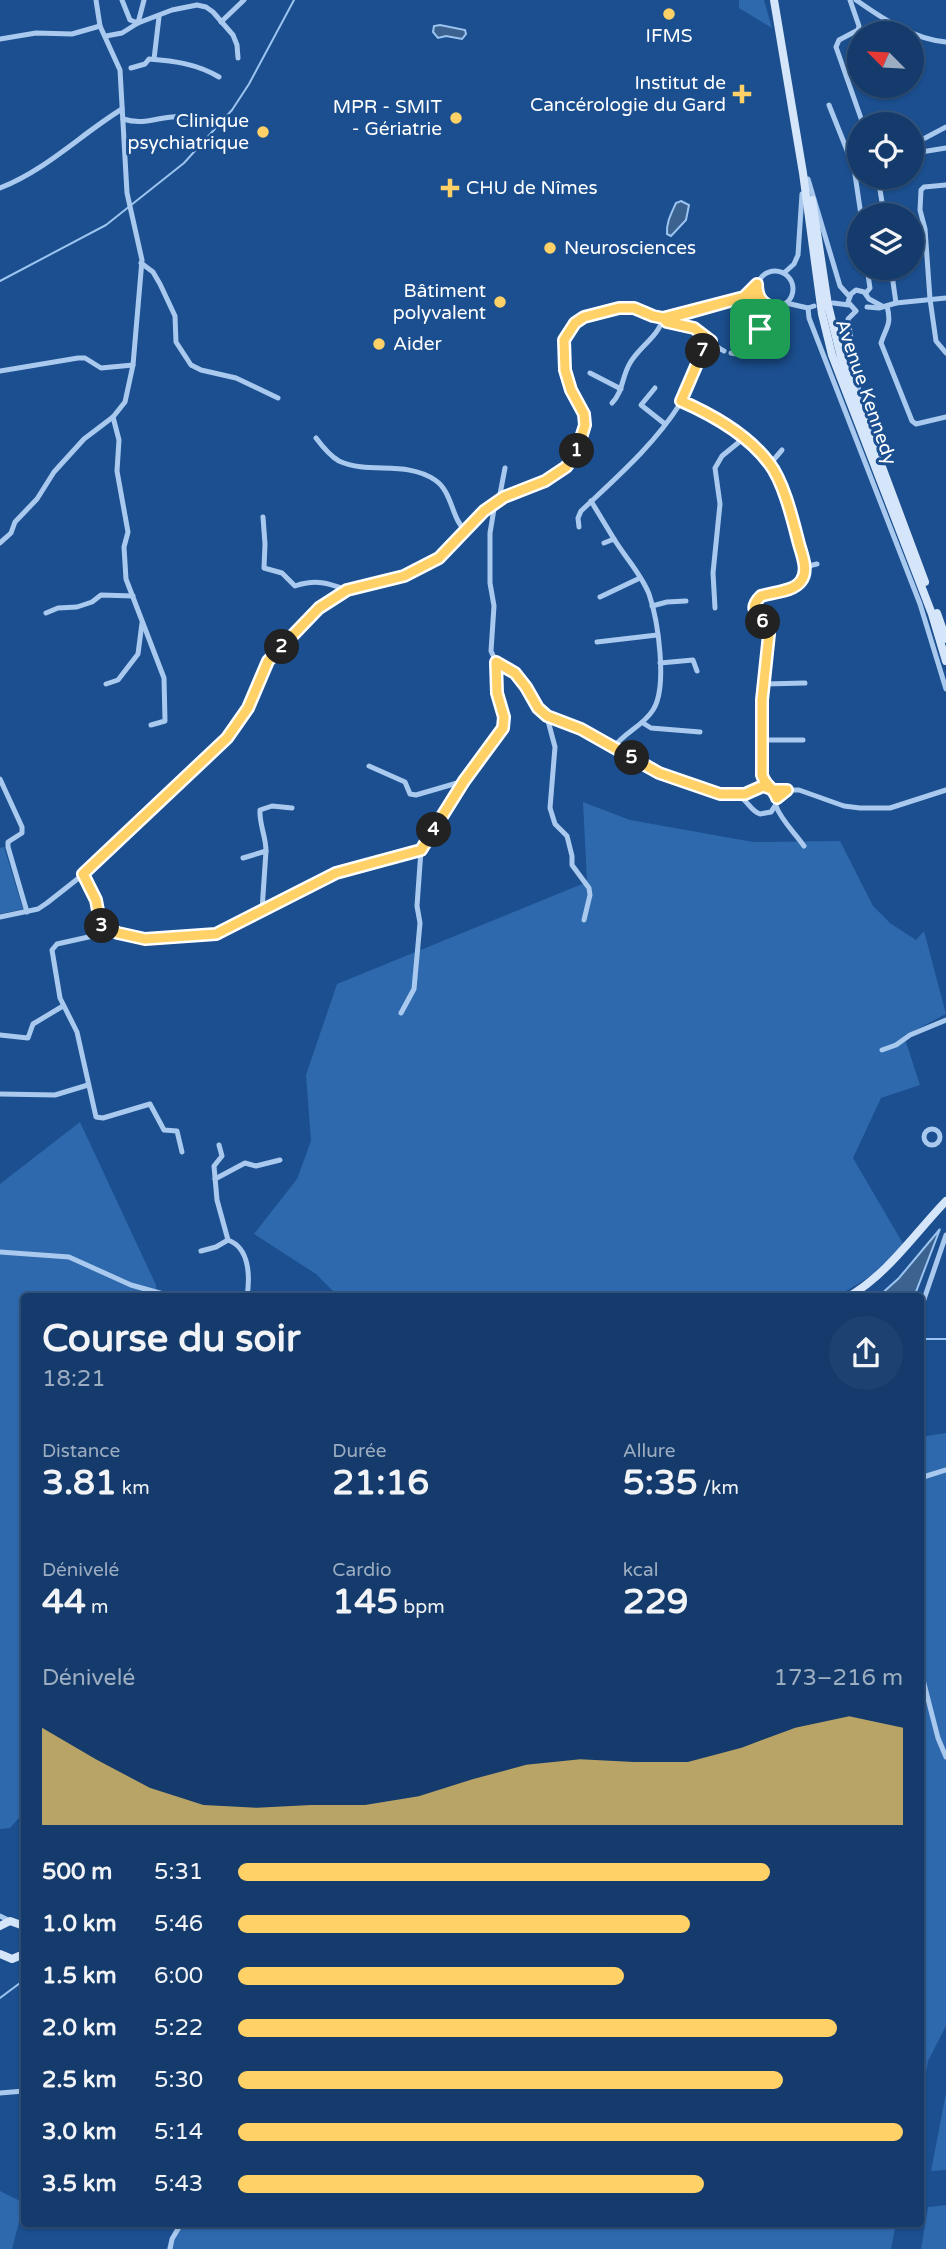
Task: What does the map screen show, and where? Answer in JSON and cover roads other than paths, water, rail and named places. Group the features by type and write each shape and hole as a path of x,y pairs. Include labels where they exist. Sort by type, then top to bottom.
{"main road":[{"name":"Avenue Kennedy","path":"776,0 828,305 841,358 946,639"},
{"name":"Avenue Kennedy","path":"806,176 816,275 832,355 932,614 946,661"},
{"path":"854,1293 869,1283 944,1206"},
{"path":"0,1926 19,1922"},
{"path":"0,1954 12,1959"},
{"path":"0,1962 21,1955"}],"street":[{"path":"0,542 37,499 54,472 84,439 113,417 125,402 133,365 139,273 143,264 129,205 120,70 100,26 96,0"},
{"path":"122,0 130,20 138,23"},
{"path":"138,23 144,0"},
{"path":"222,22 244,0"},
{"path":"850,0 858,30 839,40 836,47 859,112"},
{"path":"856,0 881,18 928,40 946,43"},
{"path":"106,36 122,33 138,23 172,10 197,5 206,7 222,22 237,44 238,58"},
{"path":"154,59 159,17"},
{"path":"0,39 36,33 72,34 100,26"},
{"path":"131,68 154,59 197,65 219,78"},
{"path":"829,105 847,145"},
{"path":"0,188 47,164 85,133 122,109"},
{"path":"123,119 142,123 173,115 188,117"},
{"path":"924,140 946,127"},
{"path":"924,152 946,148"},
{"path":"784,273 794,264 798,255 806,176"},
{"path":"806,176 840,286 856,311"},
{"path":"946,186 924,187 921,190 920,210 925,229 936,341 946,353"},
{"path":"143,264 153,272 175,316 176,342 191,365 236,378 278,398"},
{"path":"744,297 771,271 784,273 791,281 793,293 811,307"},
{"path":"867,307 869,280"},
{"path":"893,280 896,303"},
{"path":"757,284 760,329"},
{"path":"849,300 853,292 866,294 885,306 890,318 881,344 912,421 916,425 946,417"},
{"path":"786,303 793,293"},
{"path":"0,917 27,912 47,903 83,874 227,738 248,708 268,661 319,608 347,590 404,576 439,558 495,503 545,481 566,467 582,441 585,419 565,370 564,340 575,323 584,317 619,308 634,308 663,318 744,297 760,299 772,307"},
{"path":"862,413 848,320 856,311 867,307 946,298"},
{"path":"836,303 849,300"},
{"path":"663,318 667,322 694,328 718,348 740,354 750,350 757,341 766,312 772,307 786,303 811,307"},
{"path":"811,307 809,318 920,604 946,689"},
{"path":"612,404 621,389 629,364 660,326 663,318"},
{"path":"579,527 578,518 581,511 632,465 681,401 703,350 711,341"},
{"path":"0,371 78,358 85,358 101,368 133,365"},
{"path":"590,373 621,389"},
{"path":"655,387 641,405 664,424"},
{"path":"681,401 712,415 744,438 770,464 794,527 804,567 801,582 761,596 755,604 755,613 769,627 762,700 762,775 758,787 736,795"},
{"path":"113,417 119,440 117,471 128,532 124,547 126,579 164,678 165,721 151,725"},
{"path":"316,438 334,458 351,465 408,469 437,481 452,502 460,526 466,531"},
{"path":"715,608 713,573 720,504 715,468 722,457 744,438"},
{"path":"770,464 782,450"},
{"path":"504,497 500,494 505,468"},
{"path":"591,501 649,594 660,663 660,697 654,709 643,723 614,747"},
{"path":"401,1013 414,989 420,923 417,906 421,850 464,781 503,728 504,717 497,693 496,662 491,651 494,607 490,583 490,533 495,503"},
{"path":"263,517 264,568 282,573 295,586 311,581 325,582 347,590"},
{"path":"604,543 614,540"},
{"path":"804,567 817,564"},
{"path":"600,597 640,578"},
{"path":"46,613 58,608 77,607 92,602 101,595 133,596"},
{"path":"652,606 686,601"},
{"path":"106,684 118,680 138,654 142,623"},
{"path":"597,642 657,635"},
{"path":"660,663 692,660 697,671"},
{"path":"496,662 515,673 538,708 547,716 581,729 669,777 720,794 744,798 752,809 760,814 771,812 779,815 790,825 804,846"},
{"path":"765,684 805,682"},
{"path":"547,716 555,747 550,808 555,824 567,836 572,865 589,888 584,920"},
{"path":"643,723 651,727 700,732"},
{"path":"762,740 803,740"},
{"path":"369,766 405,782 410,794 416,795 464,781"},
{"path":"762,775 777,798 779,815"},
{"path":"0,779 22,827 22,833 8,842 8,847 27,912"},
{"path":"758,787 799,790 844,806 860,808 890,808 946,790"},
{"path":"777,798 787,790"},
{"path":"749,804 752,791"},
{"path":"262,910 266,851 260,810 272,806 292,808"},
{"path":"771,812 776,806"},
{"path":"101,926 145,939 214,934 336,873 421,850"},
{"path":"243,858 266,851"},
{"path":"83,874 96,900 101,926 93,936 53,946 56,982 63,1006 77,1032 96,1117 103,1118 150,1104 164,1130 177,1131 182,1153"},
{"path":"0,1035 28,1038 33,1024 63,1006"},
{"path":"882,1050 946,1020"},
{"path":"0,1094 55,1095 88,1086"},
{"path":"939,1133 946,1128"},
{"path":"219,1145 222,1156 214,1164 217,1200 228,1240 238,1246 249,1271 247,1293"},
{"path":"215,1179 245,1163 256,1166 280,1160"},
{"path":"924,1299 946,1235"},
{"path":"201,1251 228,1240"},
{"path":"0,1252 69,1257 131,1285 160,1293"},
{"path":"924,1477 946,1470"},
{"path":"924,1684 938,1738 946,1757"},
{"path":"0,1916 19,1922"},
{"path":"0,2093 21,2091"},
{"path":"170,2249 179,2227"}],"waterway":[{"path":"0,281 106,225 184,163 232,110 294,0"},
{"path":"924,1339 946,1339"},
{"path":"0,1998 21,1982"}],"place":[{"name":"IFMS","path":"669,14"},
{"name":"Institut de Cancérologie du Gard","path":"742,94"},
{"name":"MPR - SMIT - Gériatrie","path":"456,118"},
{"name":"Clinique psychiatrique","path":"263,132"},
{"name":"CHU de Nîmes","path":"450,188"},
{"name":"Neurosciences","path":"550,248"},
{"name":"Bâtiment polyvalent","path":"500,302"},
{"name":"Aider","path":"379,344"}]}
